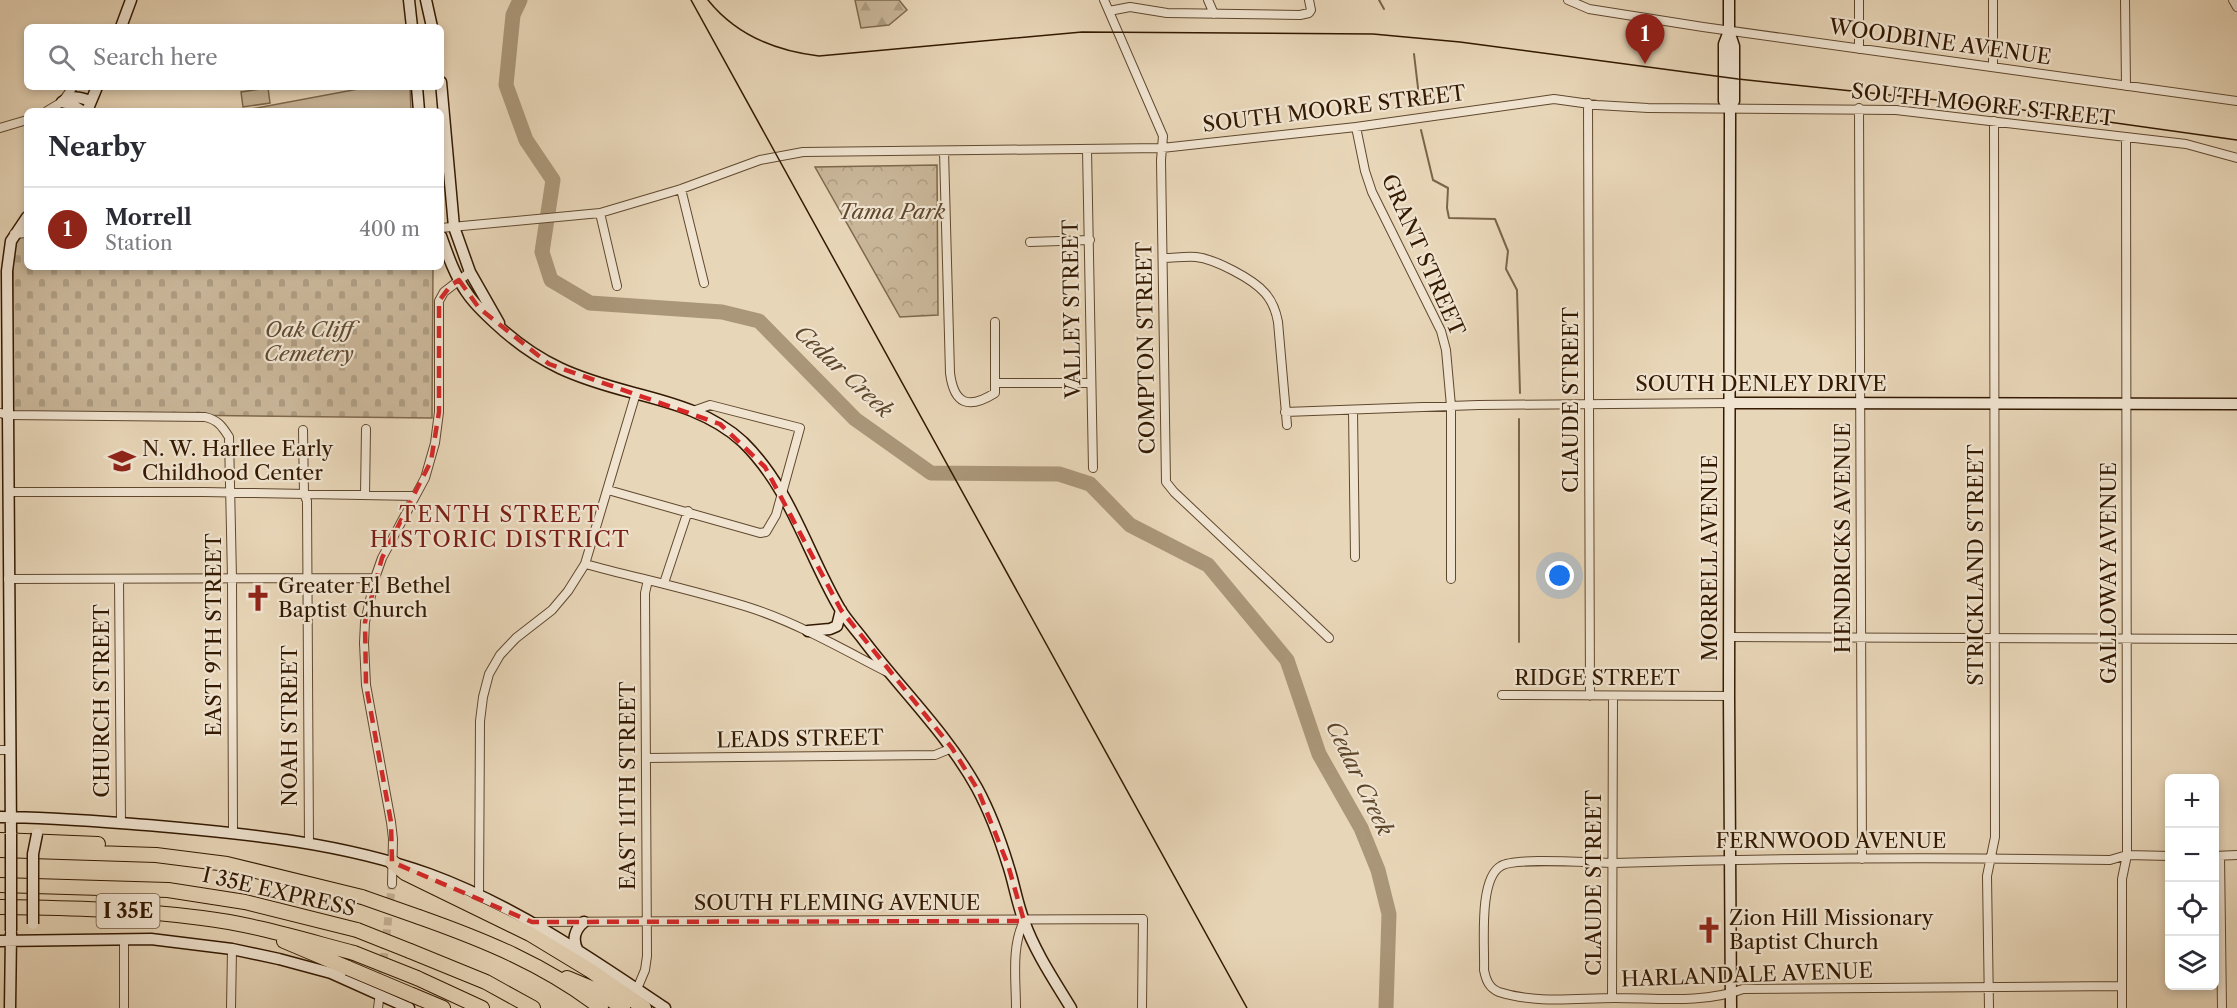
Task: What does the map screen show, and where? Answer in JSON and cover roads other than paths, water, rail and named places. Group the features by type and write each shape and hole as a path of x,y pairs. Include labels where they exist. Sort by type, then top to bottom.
{"highway":[{"path":"6,837 163,848 363,897 464,933 530,961 598,991 623,1008"},
{"path":"0,850 156,855 227,864"},
{"path":"392,862 405,873 530,934 591,971 644,1008"},
{"name":"I 35E EXPRESS","path":"0,885 168,890 245,902 357,930 486,981 533,1008"},
{"name":"I 35E","path":"0,907 88,908 150,912 255,927 354,953 417,978 482,1008"},
{"path":"255,927 313,955 348,968 410,1001 443,1008"},
{"path":"530,961 601,1008"}],"street":[{"path":"122,24 131,0"},
{"path":"409,0 412,24"},
{"path":"426,0 431,24"},
{"name":"COMPTON STREET","path":"1104,0 1162,133 1166,482 1182,500 1329,638"},
{"path":"1208,0 1214,14"},
{"name":"WOODBINE AVENUE","path":"1568,0 1729,31 2237,101"},
{"name":"MORRELL AVENUE","path":"1729,0 1729,31 1724,44 1724,101 1730,108 1729,860 1731,1008"},
{"path":"1859,0 1859,49"},
{"path":"1993,0 1993,67"},
{"path":"2125,0 2126,86"},
{"path":"2233,0 2237,7"},
{"path":"1109,11 1130,7 1167,13 1300,15 1309,13 1310,2"},
{"path":"62,102 71,90"},
{"path":"52,108 76,96 89,106 96,90"},
{"path":"417,90 419,108"},
{"path":"441,90 442,108"},
{"name":"SOUTH MOORE STREET","path":"444,228 600,213 681,189 783,154 1162,148 1356,127 1541,99 1615,106 1896,110 2186,144 2237,158"},
{"path":"62,102 77,108"},
{"name":"CLAUDE STREET","path":"1588,103 1590,696"},
{"name":"HENDRICKS AVENUE","path":"1859,108 1862,859"},
{"path":"0,128 24,121"},
{"name":"STRICKLAND STREET","path":"1989,1008 1987,876 1995,837 1994,121"},
{"name":"GRANT STREET","path":"1356,127 1372,192 1441,331 1446,350 1451,406 1451,579"},
{"name":"GALLOWAY AVENUE","path":"2122,1008 2122,879 2127,855 2126,137"},
{"path":"444,142 454,227 470,272 503,331"},
{"name":"VALLEY STREET","path":"1087,149 1093,468"},
{"path":"944,151 950,373 952,389 955,396 961,400 987,398 995,393 995,322"},
{"path":"681,189 704,283"},
{"path":"600,213 618,286"},
{"path":"10,1008 4,750 8,492 4,414 8,253 14,234 24,221"},
{"path":"14,234 24,233"},
{"path":"1030,242 1090,240"},
{"path":"444,243 459,280 479,308 528,351 549,364 576,376 693,411 720,424 742,442 765,467 782,492 841,610 888,672 952,748 978,790 994,825 1024,921 1038,951 1071,1008"},
{"path":"1164,258 1197,257 1214,261 1248,279 1265,292 1276,308 1287,425"},
{"path":"392,884 391,822 366,686 365,622 375,578 391,539 431,461 438,426 439,302 444,292 470,272"},
{"path":"996,383 1091,383"},
{"path":"479,897 480,721 489,674 500,655 516,638 552,610 568,591 585,564 636,393"},
{"name":"SOUTH DENLEY DRIVE","path":"1285,412 1589,404 1861,402 2237,404"},
{"path":"608,490 760,533 766,532 772,524 800,428 710,405 693,411"},
{"path":"1353,411 1354,557"},
{"name":"EAST 9TH STREET","path":"4,414 205,417 214,419 229,437 233,832"},
{"path":"365,495 366,429"},
{"name":"NOAH STREET","path":"303,430 304,494 307,501 309,844"},
{"path":"8,492 231,492 415,496"},
{"path":"664,584 688,511"},
{"path":"585,564 755,610 808,631 888,672"},
{"path":"8,579 375,578"},
{"name":"CHURCH STREET","path":"119,579 121,823"},
{"name":"EAST 11TH STREET","path":"637,989 645,970 645,593 648,580"},
{"path":"808,631 831,629 837,626 841,610"},
{"path":"1729,637 2237,639"},
{"name":"RIDGE STREET","path":"1502,695 1729,696"},
{"name":"CLAUDE STREET","path":"1612,998 1613,696"},
{"name":"LEADS STREET","path":"646,758 935,755 952,748"},
{"path":"6,817 66,819 233,832 309,844 392,862 431,875 532,922 665,1008"},
{"path":"47,940 38,934 33,924 33,854 37,834 46,825 66,819"},
{"name":"FERNWOOD AVENUE","path":"1486,981 1484,970 1485,902 1489,883 1495,870 1503,864 1518,861 1612,863 1989,858 2110,860 2127,855 2165,856"},
{"path":"2219,856 2237,855"},
{"path":"2218,882 2222,1008"},
{"name":"SOUTH FLEMING AVENUE","path":"532,922 1143,919 1142,1008"},
{"path":"1016,1008 1016,947 1019,931 1024,921"},
{"path":"578,951 574,945 575,934 584,922"},
{"path":"7,938 176,941 232,949 331,973 410,1001"},
{"path":"124,939 124,1008"},
{"path":"231,1008 232,949"},
{"name":"HARLANDALE AVENUE","path":"1486,981 1497,991 1523,997 1562,1000 1676,998 1731,994 1743,989 2122,986"},
{"path":"378,1008 380,991"}],"waterway":[{"name":"Cedar Creek","path":"520,0 513,15 506,85 526,140 553,180 542,252 551,280 590,303 722,312 759,321 855,419 931,473 1059,474 1090,484 1130,525 1208,565 1287,660 1319,754 1361,828 1378,870 1389,914 1386,1008"},
{"path":"1379,0 1384,9"},
{"path":"1414,54 1420,105"},
{"path":"1421,130 1433,180 1448,188 1449,218 1495,219 1508,251 1506,269 1517,290 1520,393"},
{"path":"1519,419 1519,642"}],"tunnel":[{"path":"381,985 392,884"}],"tram line":[{"path":"691,0 1247,1008"},
{"path":"708,0 731,23 744,32 787,50 819,56 1082,32 1373,34 1460,42 1738,79 1995,106 2237,140"}],"place":[{"name":"Morrell","path":"1645,64"},
{"name":"N. W. Harllee Early Childhood Center","path":"122,461"},
{"name":"Greater El Bethel Baptist Church","path":"258,598"},
{"name":"Zion Hill Missionary Baptist Church","path":"1709,930"}],"district":[{"name":"TENTH STREET HISTORIC DISTRICT","path":"500,526"}],"park label":[{"name":"Tama Park","path":"892,212"},
{"name":"Oak Cliff Cemetery","path":"309,342"}]}
